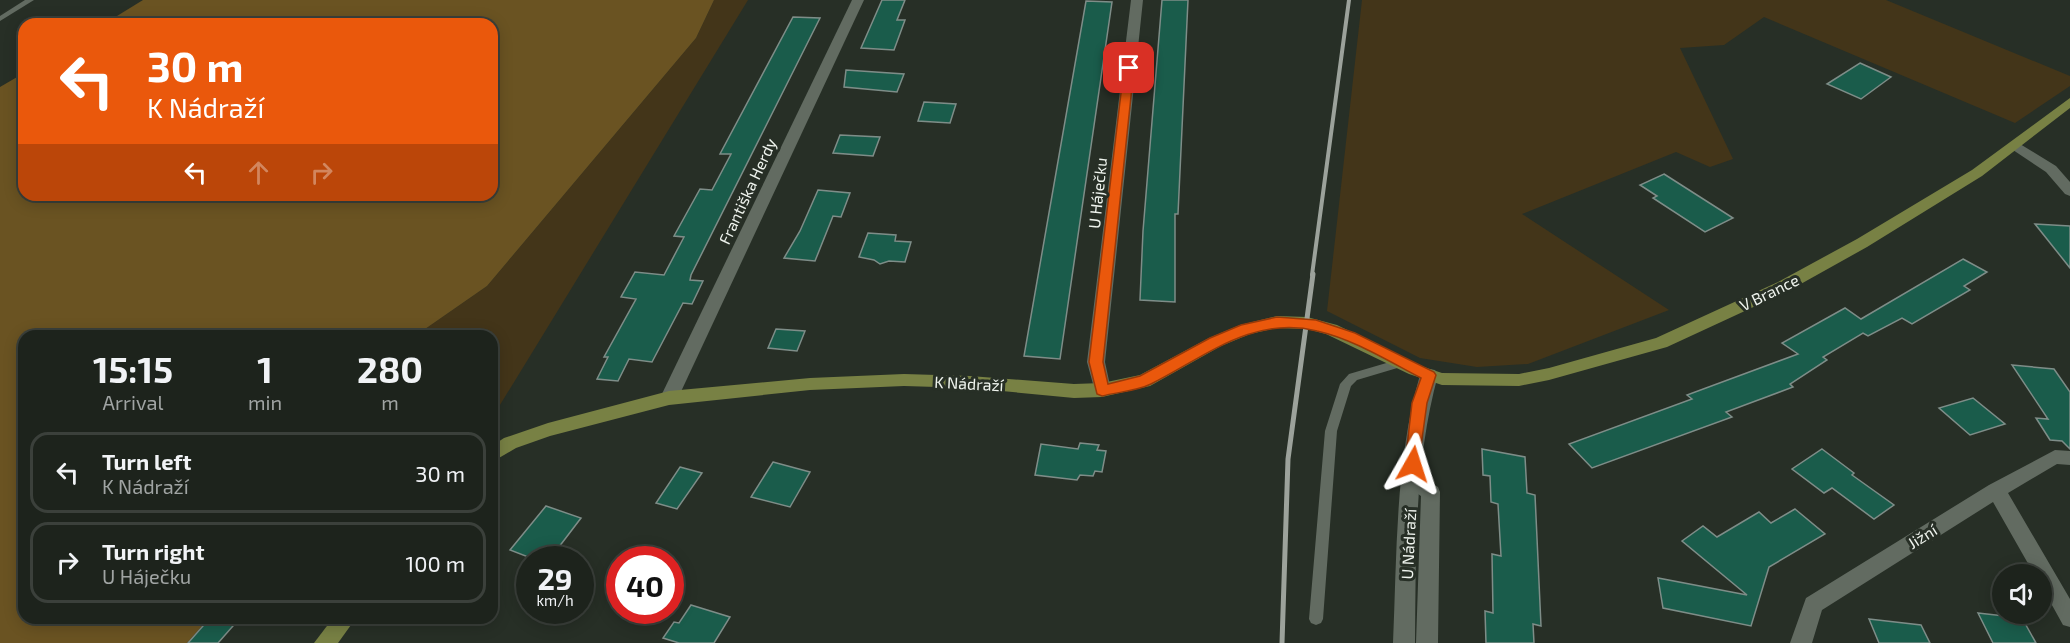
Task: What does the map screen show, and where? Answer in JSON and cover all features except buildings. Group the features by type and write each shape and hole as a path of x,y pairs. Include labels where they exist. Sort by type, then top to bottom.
{"main road":[{"name":"V Brance","path":"1429,375 1464,381 1519,380 1661,343 1784,286 1852,249 1977,173 2070,102"},
{"name":"K Nádraží","path":"498,451 510,443 548,430 669,398 810,384 904,380 970,382 1074,391 1102,390 1144,381 1215,342 1246,329 1277,322 1307,323 1331,329 1429,375"},
{"path":"325,643 341,624"}],"street":[{"name":"Františka Herdy","path":"669,398 858,0"},
{"name":"U Háječku","path":"1102,390 1096,362 1137,0"},
{"path":"2014,145 2051,168 2070,191"},
{"name":"U Nádraží","path":"1404,643 1411,480 1419,403 1429,375"},
{"name":"Jižní","path":"1801,643 1813,604 1996,490 2055,457 2070,458"},
{"path":"1411,480 1431,492 1428,643"},
{"path":"1996,490 2070,618"}],"lane":[{"path":"0,19 30,0"},
{"path":"1316,619 1331,431 1346,384 1353,377 1400,363"}],"shaded area":[{"path":"143,0 714,0 696,38 487,286 424,330 18,330 18,624 204,624 187,643 0,643 0,87 18,76 18,201 498,201 498,18 114,18"},
{"path":"714,0 748,0 498,408 498,330 424,330 487,286 696,38"},
{"path":"1362,0 1886,0 2070,76 2070,86 2015,123 1764,17 1724,45 1680,48 1733,159 1710,167 1676,152 1522,214 1669,310 1528,364 1477,367 1420,358 1327,311"}],"railway":[{"path":"1312,275 1349,0"},
{"path":"1282,643 1288,459 1313,274"}],"route":[{"path":"1129,68 1096,362 1102,390 1144,381 1215,342 1246,329 1277,322 1316,325 1350,336 1429,375 1419,403 1413,464"}]}
